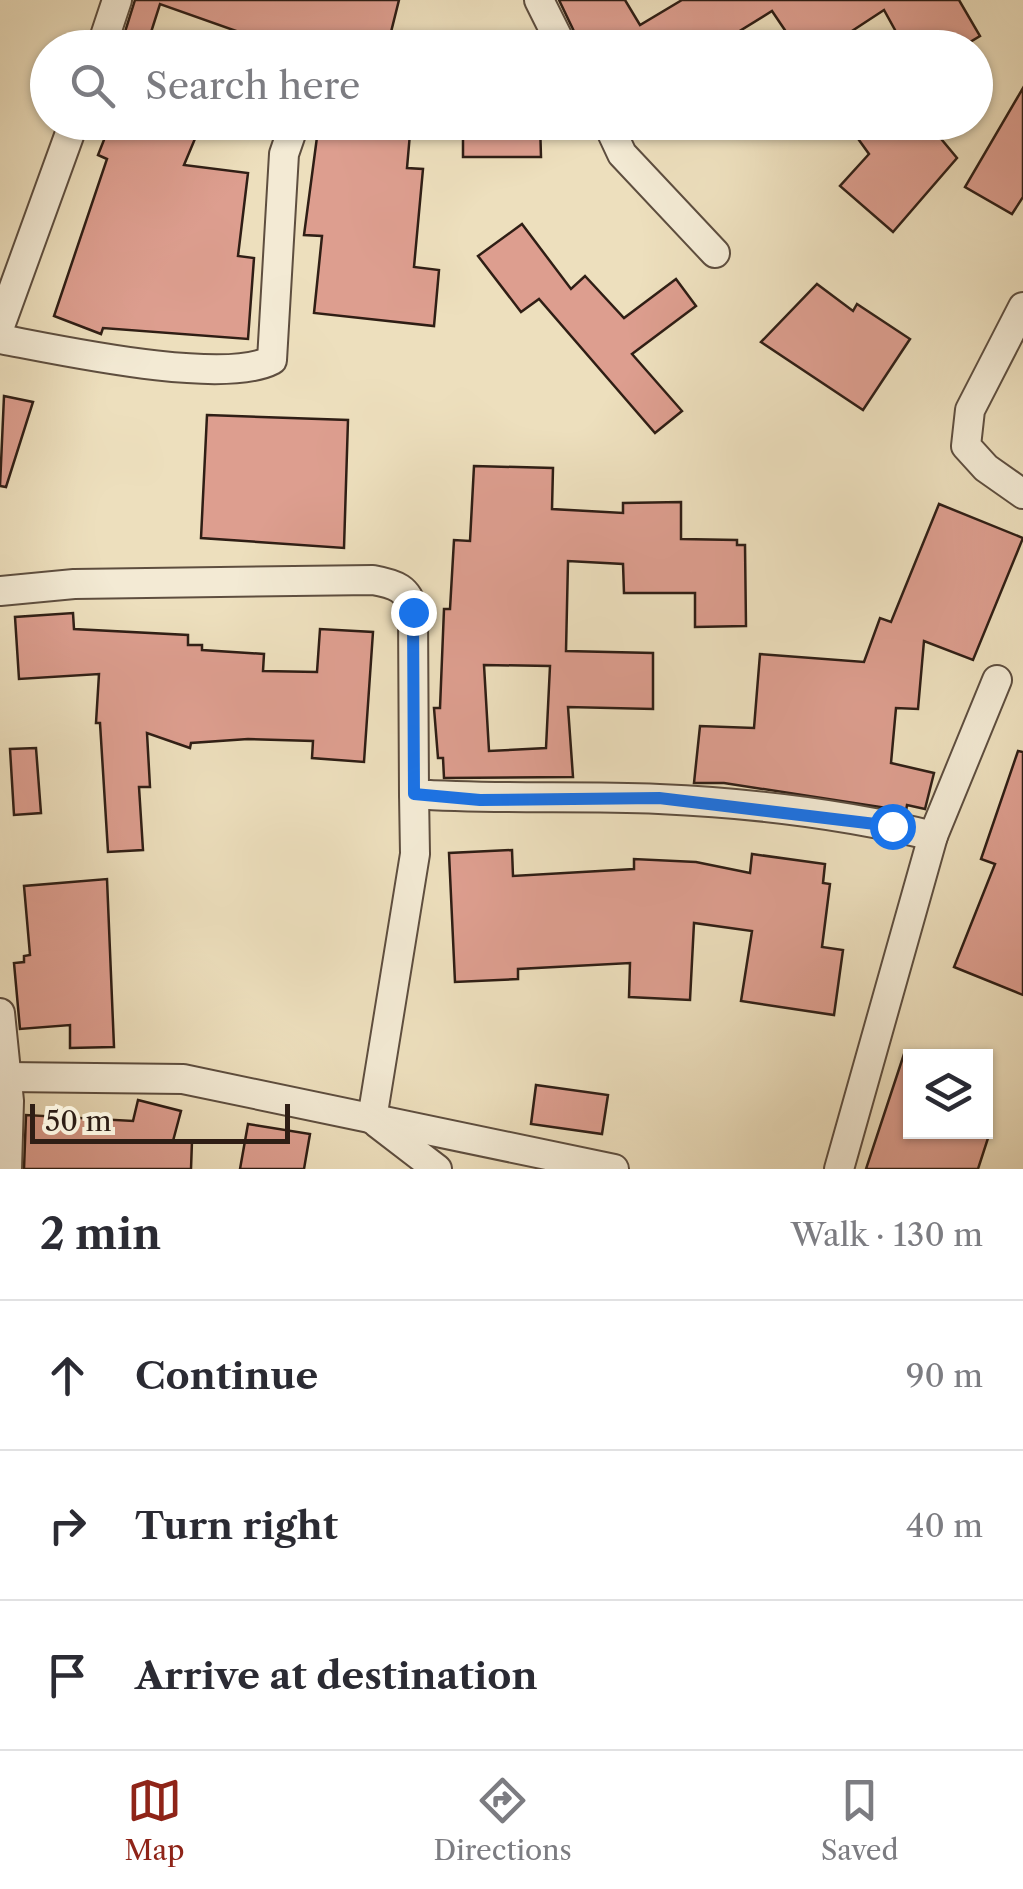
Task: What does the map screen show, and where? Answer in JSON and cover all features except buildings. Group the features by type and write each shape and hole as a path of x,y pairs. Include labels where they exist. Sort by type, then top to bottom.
{"street":[{"path":"107,30 118,0"},
{"path":"539,0 548,30"},
{"path":"0,326 67,140"},
{"path":"0,340 191,368 257,368 272,360 284,154 288,140"},
{"path":"615,140 622,154 715,253"},
{"path":"1023,307 970,410 966,446 1023,494"},
{"path":"0,591 74,584 373,580 394,584 405,591 413,612 414,854 372,1119"},
{"path":"840,1169 938,823 996,680"},
{"path":"414,794 480,800 659,798 892,826 938,823"},
{"path":"0,1013 6,1076 7,1169"},
{"path":"6,1076 183,1079 614,1169"},
{"path":"372,1119 437,1169"}],"route":[{"path":"413,612 414,794 480,800 659,798 892,826"}]}
